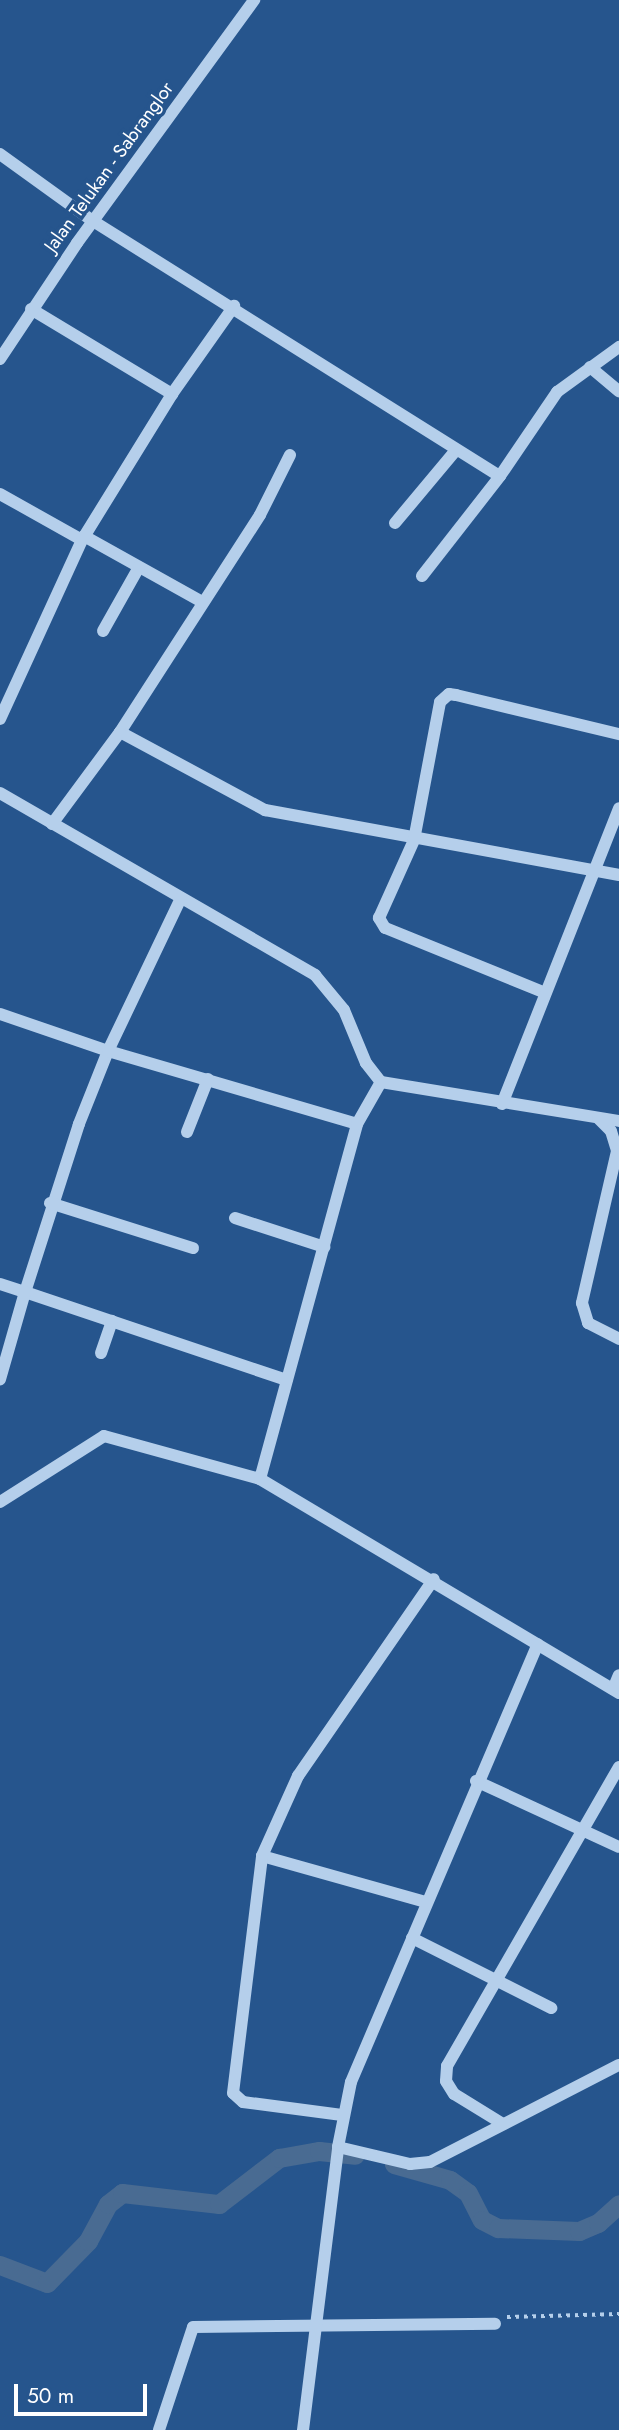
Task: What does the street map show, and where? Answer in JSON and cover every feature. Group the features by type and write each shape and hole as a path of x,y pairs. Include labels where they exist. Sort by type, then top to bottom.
{"street":[{"name":"Jalan Telukan - Sabranglor","path":"0,359 93,220 254,0"},
{"path":"0,154 93,220 234,306 500,476"},
{"path":"0,719 83,538 172,394 234,306"},
{"path":"31,309 172,394"},
{"path":"422,576 500,476 556,392 596,371 619,347"},
{"path":"596,371 619,391"},
{"path":"395,523 456,450"},
{"path":"49,822 120,732 260,515 290,455"},
{"path":"0,494 202,602"},
{"path":"103,631 139,566"},
{"path":"543,992 386,928 380,913 414,840 440,702 449,694 619,734"},
{"path":"120,732 257,808 414,840 619,875"},
{"path":"0,793 181,898 236,926 322,981 344,1010 366,1063 381,1082 502,1104 619,1121"},
{"path":"502,1104 543,992 619,808"},
{"path":"0,1379 50,1203 107,1051 181,898"},
{"path":"0,1014 107,1051 357,1124"},
{"path":"187,1132 208,1079"},
{"path":"260,1479 357,1124 381,1082"},
{"path":"596,1117 611,1131 617,1151 582,1303 588,1323 619,1339"},
{"path":"50,1203 193,1248"},
{"path":"235,1218 324,1247"},
{"path":"0,1284 287,1380"},
{"path":"101,1353 113,1321"},
{"path":"3,1496 104,1436 260,1479 434,1579 616,1691 619,1675"},
{"path":"342,2115 243,2102 233,2093 262,1856 298,1776 434,1579"},
{"path":"303,2430 342,2115 351,2082 476,1782 538,1644"},
{"path":"503,2124 454,2094 446,2081 447,2066 619,1768"},
{"path":"476,1782 619,1847"},
{"path":"262,1856 426,1902"},
{"path":"412,1938 551,2008"},
{"path":"338,2147 419,2165 619,2065"},
{"path":"159,2430 193,2327 500,2321"}],"path":[{"path":"500,2321 619,2314"}],"waterway":[{"path":"0,2265 47,2283 88,2241 108,2204 122,2193 219,2204 279,2158 319,2151 355,2155"},
{"path":"394,2164 450,2180 468,2193 482,2220 498,2228 579,2231 598,2223 619,2204"}]}
